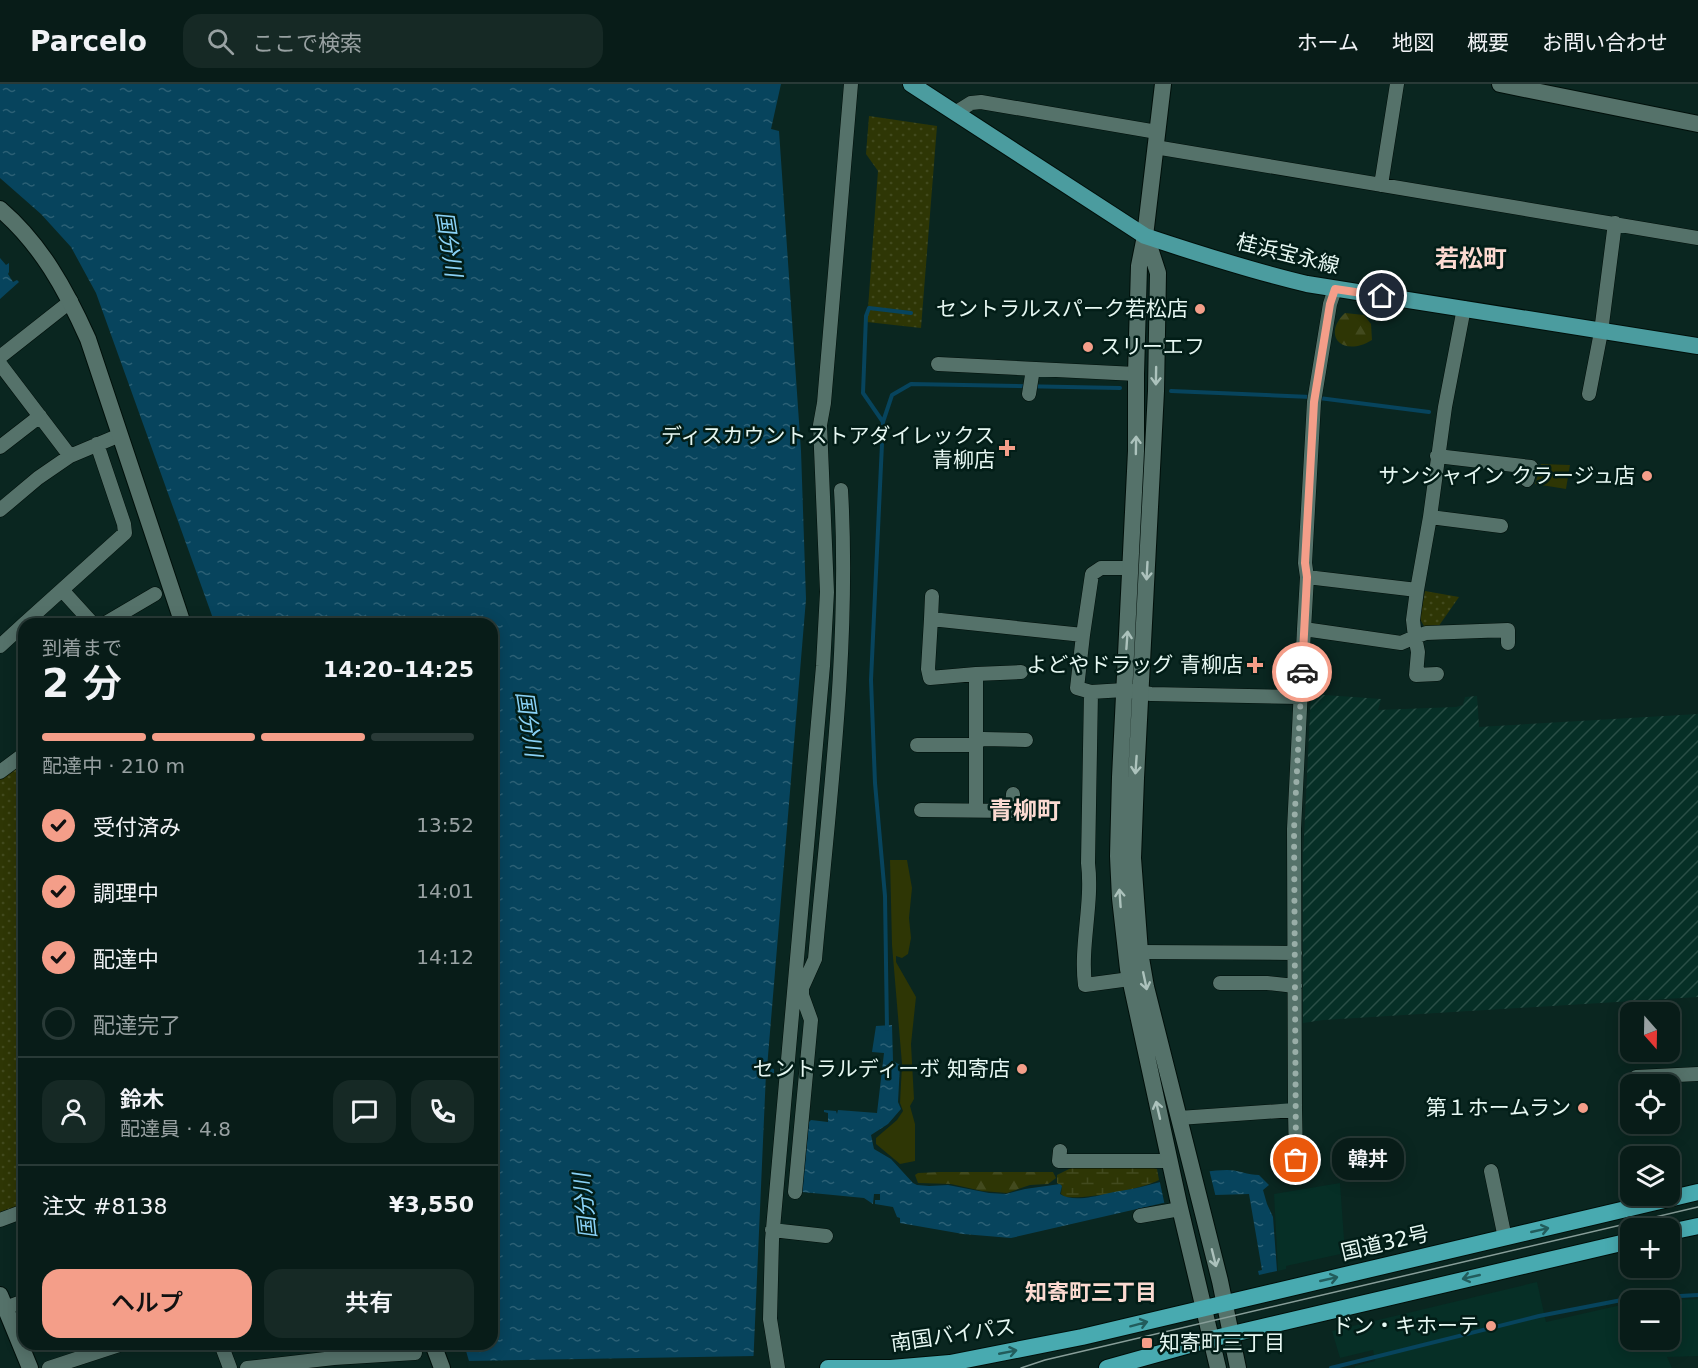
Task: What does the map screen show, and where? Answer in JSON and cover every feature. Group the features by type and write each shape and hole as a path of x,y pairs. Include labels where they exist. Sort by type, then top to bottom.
{"highway":[{"name":"国道32号","path":"1680,1195 1698,1192"},
{"name":"国道32号","path":"1082,1337 1505,1238 1620,1205"},
{"path":"1680,1230 1698,1226"},
{"path":"1107,1368 1211,1339 1620,1243"},
{"name":"南国バイパス","path":"828,1368 944,1365 1082,1337"},
{"path":"1113,1368 1130,1362"}],"main road":[{"name":"桂浜宝永線","path":"917,86 1145,236 1254,271 1335,289 1698,346"}],"street":[{"path":"778,1368 770,1319 772,1230 798,987 823,666 827,592 820,425 851,84"},
{"path":"1163,84 1145,236 1139,266 1136,451 1131,568 1136,905 1146,987 1192,1166 1238,1368"},
{"path":"1381,185 1397,84"},
{"path":"1500,84 1698,124"},
{"path":"955,113 971,103 981,102 1381,185 1698,238"},
{"path":"0,209 15,221 38,250 71,301 88,339 181,618"},
{"path":"1589,394 1601,332 1614,223"},
{"path":"1145,236 1158,273 1156,391 1118,856 1123,930 1130,979 1170,1164 1218,1368"},
{"path":"1296,1160 1294,829 1307,577 1305,563 1315,398 1330,304 1335,289"},
{"path":"0,357 71,301"},
{"path":"1437,674 1416,675 1418,652 1413,620 1430,517 1437,456 1464,308"},
{"path":"0,364 70,456"},
{"path":"938,364 1136,374"},
{"path":"1029,394 1033,369"},
{"path":"0,447 40,416"},
{"path":"0,510 38,478 70,456 120,435"},
{"path":"31,618 124,533 124,524 97,444"},
{"path":"1437,456 1531,467 1527,480"},
{"path":"798,987 815,959 840,678 844,596 841,490"},
{"path":"1430,517 1501,526"},
{"path":"1131,568 1101,568 1092,574 1077,688 1091,692 1132,691 1301,697"},
{"path":"1307,577 1417,591"},
{"path":"62,590 88,618"},
{"path":"114,618 154,594"},
{"path":"932,596 928,669 930,678 1022,672"},
{"path":"931,619 1083,635"},
{"path":"1304,629 1401,643 1426,633 1508,630 1508,643"},
{"path":"0,646 18,630"},
{"path":"976,674 976,811"},
{"path":"1091,692 1088,863 1090,877 1085,941 1085,985 1130,979"},
{"path":"917,745 969,745 983,739 1026,740"},
{"path":"0,772 18,758"},
{"path":"921,810 1012,811 1013,794"},
{"path":"1140,952 1295,953"},
{"path":"1220,983 1267,983 1295,986"},
{"path":"795,1192 811,1020 798,987"},
{"path":"1680,1075 1698,1074"},
{"path":"1179,1118 1295,1110"},
{"path":"1060,1151 1059,1161 1170,1164"},
{"path":"1491,1171 1505,1238"},
{"path":"1140,1216 1180,1207"},
{"path":"0,1220 18,1213"},
{"path":"772,1230 826,1236"},
{"path":"18,1302 2,1304 18,1341"},
{"path":"22,1350 30,1368"},
{"path":"49,1368 104,1350"},
{"path":"223,1350 230,1368"},
{"path":"247,1368 334,1358 416,1353 415,1350"},
{"path":"435,1350 442,1368"}],"shaded area":[{"path":"1311,694 1381,699 1378,710 1456,707 1463,705 1465,697 1477,696 1479,727 1698,714 1698,997 1303,1023 1303,857"},
{"path":"1340,1183 1345,1253 1286,1266 1286,1269 1278,1271 1274,1194"},
{"name":"ドン・キホーテ","path":"1537,1282 1546,1322 1620,1305 1620,1350 1680,1350 1680,1300 1698,1299 1698,1356 1667,1357 1672,1368 1355,1368 1355,1366 1375,1361 1373,1350 1340,1358 1332,1331"}],"green space":[{"path":"869,116 937,126 921,328 867,322 878,171 866,154"},
{"path":"1345,313 1364,315 1371,324 1372,340 1352,347 1339,342 1335,336 1335,329"},
{"path":"1541,464 1570,465 1566,489 1535,484"},
{"path":"1425,591 1459,597 1438,627 1424,626 1420,619"},
{"path":"18,764 18,1206 0,1212 0,778"},
{"path":"890,860 907,860 912,888 909,918 911,938 908,954 902,958 896,956 896,962 916,997 911,1044 914,1099 910,1106 915,1124 915,1161 900,1164 876,1144 876,1138 897,1120 903,1111 900,1103 902,1064 892,945"},
{"path":"1075,1166 1150,1167 1157,1169 1159,1180 1113,1193 1087,1197 1065,1197 1061,1194 1062,1186 1057,1183 1057,1175"},
{"path":"940,1172 1053,1172 1056,1178 1048,1184 1030,1185 1007,1193 982,1191 951,1184 918,1183 915,1175"}],"water":[{"name":"国分川","path":"0,84 781,84 771,129 779,131 801,451 806,599 767,1068 774,1069 774,1073 766,1073 753,1368 471,1368 466,1350 498,1350 498,618 213,618 96,293 71,247 41,214 0,178"},
{"path":"0,258 6,265 9,263 8,274 13,282 17,280 19,282 0,299"},
{"path":"892,1025 893,1061 900,1065 898,1102 901,1109 888,1124 871,1135 874,1149 891,1159 913,1183 929,1186 948,1185 1006,1194 1060,1184 1062,1186 1060,1194 1076,1198 1136,1188 1216,1170 1259,1175 1269,1185 1263,1190 1273,1217 1277,1271 1259,1275 1258,1271 1262,1270 1249,1194 1215,1195 1163,1203 1011,1238 963,1234 900,1223 900,1218 897,1217 893,1207 875,1204 875,1200 880,1200 880,1194 874,1194 873,1204 864,1198 802,1192 809,1122 811,1120 828,1122 828,1113 824,1110 836,1111 837,1114 838,1110 877,1113 884,1053 872,1052 876,1026"}],"pier":[{"path":"1209,1169 1216,1198 1165,1206 1159,1178"},
{"path":"756,1356 756,1368 468,1368 466,1361"}],"waterway":[{"path":"883,422 863,393 866,316 869,308 911,313"},
{"path":"887,1029 885,896 875,783 871,680 883,422 892,395 911,384 1120,388"},
{"path":"1171,391 1311,397"},
{"path":"1319,398 1429,412"},
{"path":"1331,1368 1539,1316 1627,1299 1698,1295"}],"tram line":[{"path":"1021,1368 1045,1360 1698,1207"}],"way so far":[{"path":"1296,1160 1294,829 1302,672"}],"place":[{"name":"セントラルスパーク若松店","path":"1200,309"},
{"name":"スリーエフ","path":"1088,347"},
{"name":"ディスカウントストアダイレックス 青柳店","path":"1007,448"},
{"name":"サンシャイン クラージュ店","path":"1647,476"},
{"name":"よどやドラッグ 青柳店","path":"1255,665"},
{"name":"セントラルディーボ 知寄店","path":"1022,1069"},
{"name":"第１ホームラン","path":"1583,1108"},
{"name":"韓丼","path":"1296,1160"},
{"name":"ドン・キホーテ","path":"1491,1326"},
{"name":"知寄町三丁目","path":"1147,1343"}],"district":[{"name":"若松町","path":"1471,259"},
{"name":"青柳町","path":"1025,811"},
{"name":"知寄町三丁目","path":"1091,1292"}],"route":[{"path":"1302,672 1307,577 1305,563 1314,402 1330,304 1335,289 1382,296"}]}
